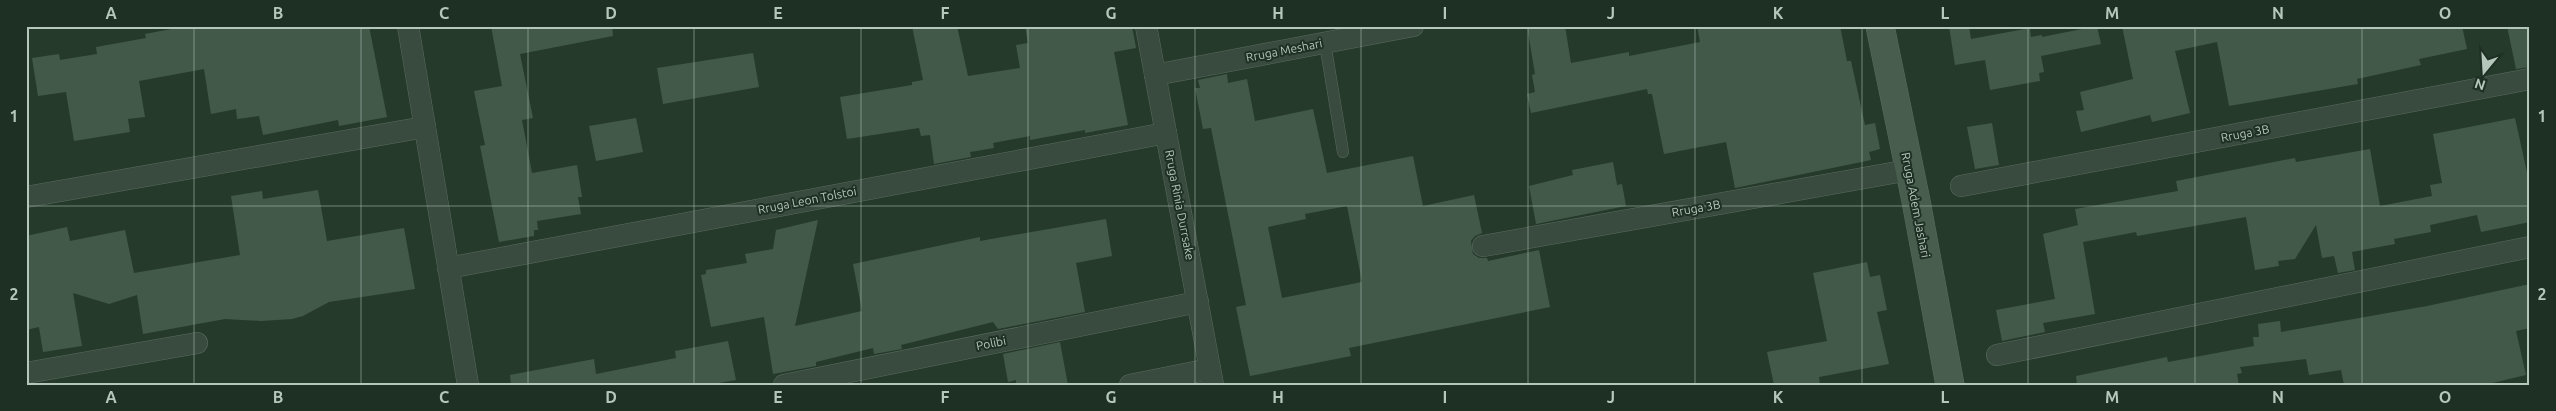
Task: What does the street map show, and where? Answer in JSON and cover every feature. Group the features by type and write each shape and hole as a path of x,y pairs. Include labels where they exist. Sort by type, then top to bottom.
{"street":[{"path":"408,26 468,385"},
{"name":"Rruga Rinia Durrsake","path":"1146,26 1211,377"},
{"name":"Rruga Meshari","path":"1155,75 1413,26"},
{"name":"Rruga Adem Jashari","path":"1880,26 1950,385"},
{"name":"Rruga 3B","path":"1961,186 2530,79"},
{"path":"26,197 425,127"},
{"name":"Rruga Leon Tolstoi","path":"448,268 1166,133"},
{"name":"Rruga 3B","path":"1483,246 1909,170"},
{"path":"1997,355 2530,247"},
{"name":"Polibi","path":"784,385 1198,302"},
{"path":"26,373 197,343"},
{"path":"1130,385 1211,377"}],"lane":[{"path":"1325,43 1343,152"}],"building":[{"path":"187,26 369,26 387,117 339,126 338,120 263,135 259,116 237,119 236,109 211,114 204,69 139,81 145,117 128,119 130,132 74,141 66,92 38,96 32,58 59,54 60,60 97,54 96,47 146,38 145,34"},
{"path":"491,26 612,26 613,36 520,54 533,118 522,120 532,173 577,165 582,197 578,197 581,214 537,221 538,230 534,230 534,236 499,242 480,146 485,145 474,91 502,86"},
{"path":"912,26 957,26 968,76 1020,68 1016,45 1028,43 1025,26 1132,26 1136,48 1114,52 1128,125 1085,133 1085,130 1030,140 1030,136 993,143 994,148 970,152 971,157 934,164 930,135 921,136 919,128 847,139 840,97 912,85 912,82 923,80"},
{"path":"1527,26 1565,26 1571,63 1629,52 1629,56 1700,42 1697,26 1840,26 1847,61 1851,61 1865,125 1875,123 1880,149 1869,152 1871,160 1735,188 1726,142 1664,154 1652,94 1648,94 1647,89 1531,113 1527,94 1535,92 1532,75 1535,74"},
{"path":"1949,26 1969,26 1971,39 2030,28 2031,37 2042,35 2042,37 2097,26 2101,44 2041,56 2044,72 2039,73 2040,81 1990,90 1985,60 1955,65"},
{"path":"2122,26 2462,26 2467,49 2419,59 2421,65 2357,79 2358,84 2229,106 2217,42 2175,51 2190,113 2152,122 2150,115 2081,132 2076,111 2084,110 2080,92 2133,79"},
{"path":"2507,26 2530,26 2530,67 2516,69"},
{"path":"753,53 759,87 663,104 657,68"},
{"path":"1227,74 1228,83 1247,79 1255,121 1313,109 1327,173 1413,156 1423,206 1474,195 1482,233 1475,236 1471,241 1473,254 1479,258 1487,258 1488,261 1539,250 1550,307 1349,348 1351,356 1250,376 1236,307 1246,305 1211,128 1203,129 1195,88 1200,88 1198,80","holes":["1347,206 1362,282 1282,298 1268,227 1306,219 1305,214"]},
{"path":"636,118 643,152 596,161 589,126"},
{"path":"2515,118 2530,186 2530,222 2481,232 2477,215 2430,225 2431,232 2394,239 2395,244 2352,252 2355,270 2338,273 2334,256 2322,258 2316,225 2295,259 2278,261 2279,266 2255,270 2246,217 2137,236 2136,232 2083,242 2095,314 2043,323 2045,332 2002,341 1996,310 2055,299 2043,234 2078,225 2075,209 2178,191 2176,181 2295,158 2296,162 2370,149 2380,206 2432,196 2430,185 2442,183 2433,134"},
{"path":"1992,123 1999,165 1975,169 1967,127"},
{"path":"1613,162 1617,185 1622,184 1626,206 1536,224 1529,186 1573,175 1572,170"},
{"path":"318,190 327,241 404,228 415,289 329,302 303,316 292,319 261,321 225,319 143,334 137,295 109,304 73,293 82,346 43,352 39,327 26,330 26,236 67,227 70,241 125,230 134,273 240,255 231,196 262,191 263,199"},
{"path":"1106,219 1112,256 1076,263 1085,312 998,329 993,322 901,345 902,349 874,354 873,348 816,362 816,366 773,374 764,317 711,327 701,275 706,274 706,270 747,263 745,254 773,249 776,230 818,220 795,326 862,311 853,264 980,237 980,241"},
{"path":"1867,262 1870,277 1880,275 1887,310 1877,312 1889,364 1819,377 1820,385 1774,385 1767,352 1827,341 1813,273"},
{"path":"2530,284 2530,328 2516,331 2526,375 2484,385 2344,385 2341,370 2309,375 2306,359 2240,367 2242,373 2237,374 2239,385 2077,385 2076,376 2167,357 2168,362 2254,346 2253,337 2259,337 2258,324 2280,321 2281,332 2427,306"},
{"path":"728,341 736,380 708,385 511,385 510,375 594,359 596,374 676,358 675,351"},
{"path":"1060,342 1068,385 1016,385 1016,380 1008,382 1003,354"}]}
